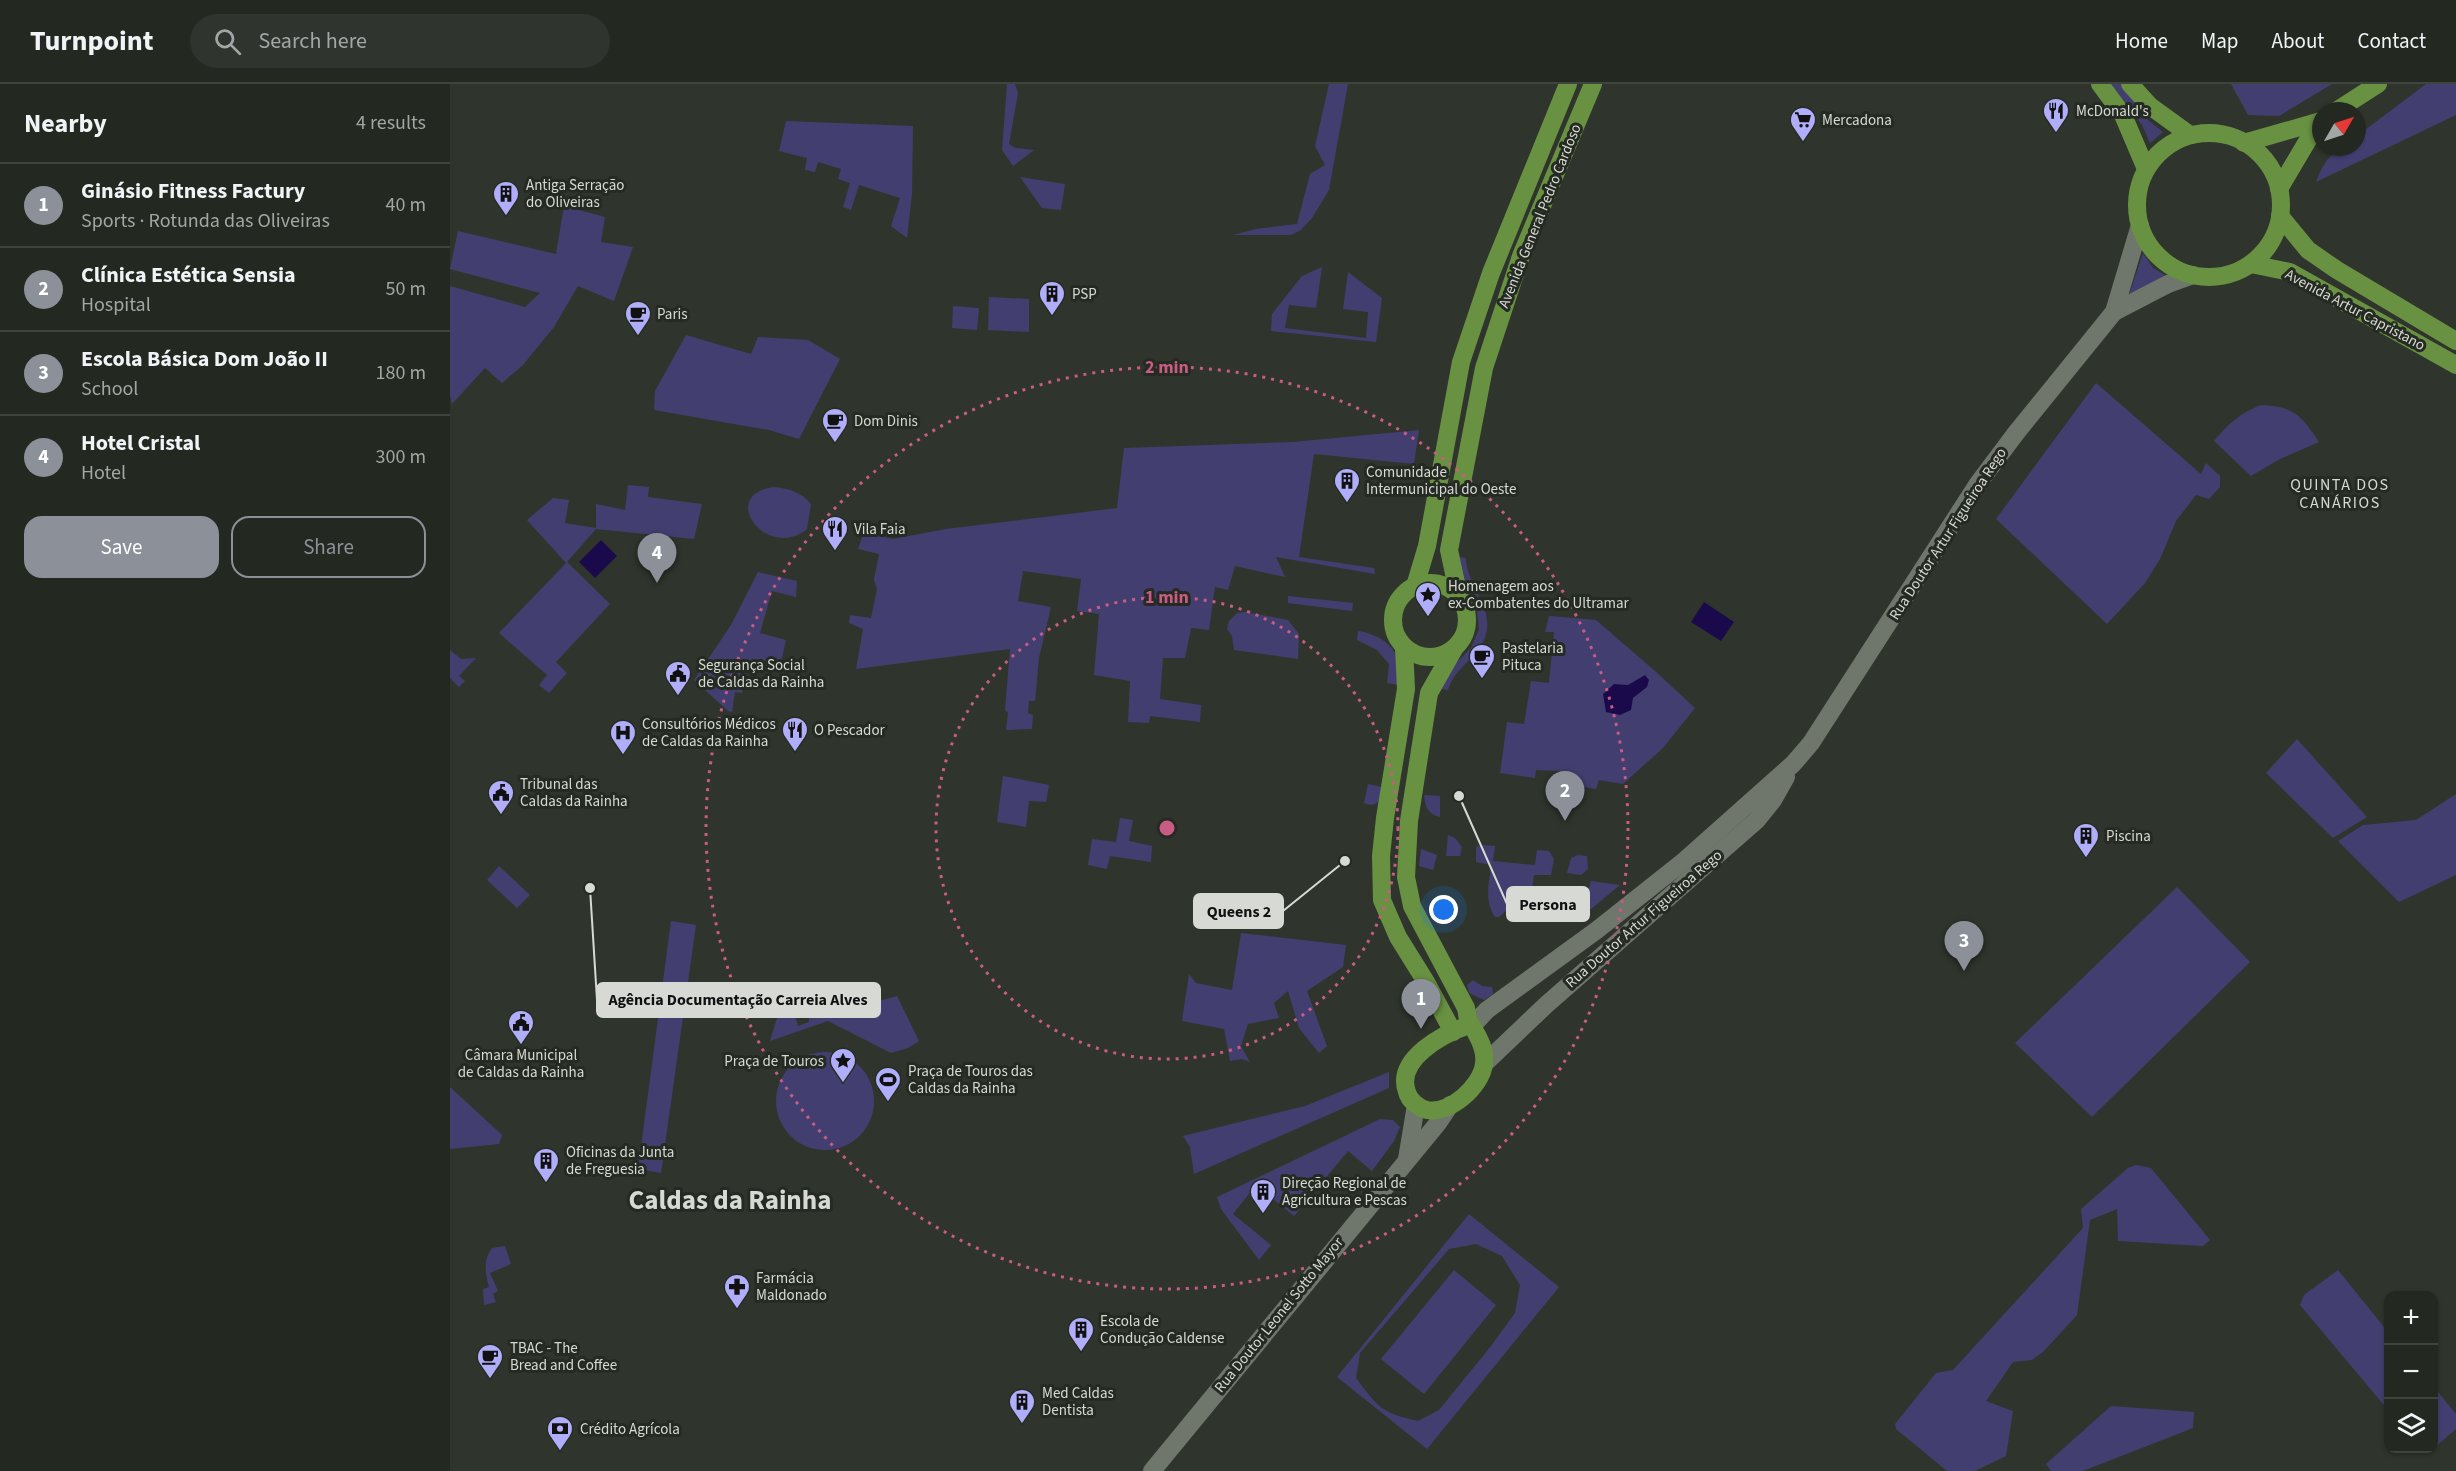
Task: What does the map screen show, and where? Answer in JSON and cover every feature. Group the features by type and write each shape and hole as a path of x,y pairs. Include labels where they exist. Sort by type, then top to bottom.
{"main road":[{"name":"Avenida General Pedro Cardoso","path":"1415,586 1427,546 1461,362 1491,273 1568,84"},
{"name":"Avenida General Pedro Cardoso","path":"1459,597 1449,550 1484,368 1521,256 1593,84"},
{"path":"2100,84 2123,115 2146,169"},
{"path":"2130,84 2150,106 2190,135"},
{"path":"2351,102 2378,84"},
{"path":"2244,142 2312,124"},
{"path":"2218,134 2244,142 2266,161 2279,189 2280,216 2269,246 2251,264 2223,276 2193,275 2181,271 2159,257 2144,237 2140,225 2137,196 2146,169 2165,148 2190,135 2218,134"},
{"path":"2279,189 2312,135"},
{"name":"Avenida Artur Capristano","path":"2280,216 2308,250 2456,341"},
{"name":"Rua Doutor Artur Figueiroa Rego","path":"1484,1064 1523,1026 1757,820 1773,800 1793,764 1832,712 1977,485 2010,440 2114,312 2140,225"},
{"name":"Avenida Artur Capristano","path":"2251,264 2290,272 2456,365"},
{"name":"Rua Doutor Artur Figueiroa Rego","path":"2114,312 2168,284 2193,275"},
{"path":"1465,1028 1422,1051 1412,1060 1407,1068 1405,1083 1407,1094 1416,1105 1426,1110 1450,1105 1476,1082 1484,1064 1482,1045 1465,1028 1426,982 1398,936 1382,900 1381,856 1385,818 1406,689 1404,647 1394,630 1393,614 1400,598 1415,586 1435,583 1448,588 1459,597 1467,614 1467,624 1460,642 1429,693 1409,821 1406,877 1412,906 1466,1008 1465,1028"},
{"path":"1404,647 1420,656 1432,658 1454,649"},
{"name":"Rua Doutor Artur Figueiroa Rego","path":"1465,1028 1680,865 1793,764"},
{"name":"Rua Doutor Leonel Sotto Mayor","path":"1407,1159 1416,1105"},
{"name":"Rua Doutor Leonel Sotto Mayor","path":"1152,1471 1450,1105"}],"shaded area":[{"path":"1007,84 1015,84 1018,93 1009,144 1015,148 1034,150 1013,166 1002,150"},
{"path":"1329,84 1348,84 1329,190 1312,218 1301,230 1291,235 1233,235 1256,229 1297,224 1310,174 1325,165 1315,146"},
{"path":"2111,84 2121,84 2149,121 2163,132 2150,143 2142,125"},
{"path":"2231,84 2332,84 2279,116 2248,115"},
{"path":"2426,84 2456,84 2456,115 2316,182 2322,168 2331,156 2366,156 2366,129"},
{"path":"786,121 913,126 912,194 907,238 891,226 900,198 859,185 851,210 843,207 850,183 838,179 841,169 818,162 815,172 805,170 807,158 779,151"},
{"path":"1020,177 1065,184 1061,210 1042,208"},
{"path":"564,206 605,217 601,242 633,247 614,301 578,286 554,327 523,365 502,383 485,368 452,404 450,396 450,286 525,307 540,293 450,269 458,231 556,254"},
{"path":"2143,253 2153,268 2165,275 2128,298"},
{"path":"1322,267 1316,308 1289,305 1285,328 1366,338 1368,312 1343,309 1348,272 1382,298 1376,342 1271,331 1272,314 1302,276"},
{"path":"989,297 1029,299 1029,332 988,330"},
{"path":"953,306 979,308 977,330 952,328"},
{"path":"686,335 751,354 758,337 808,340 840,359 799,439 769,430 654,410 655,391"},
{"path":"2096,383 2201,474 2206,463 2220,476 2220,487 2209,499 2196,495 2176,521 2160,559 2145,583 2107,624 1996,519"},
{"path":"2261,405 2282,408 2296,414 2319,442 2280,459 2251,476 2214,441 2235,420"},
{"path":"1419,430 1414,464 1314,454 1299,557 1374,568 1375,574 1276,557 1285,577 1235,566 1228,590 1215,587 1209,630 1191,628 1185,658 1163,658 1160,699 1201,705 1200,722 1150,716 1149,723 1128,722 1130,681 1094,675 1099,614 1077,611 1081,579 1023,571 1018,601 1051,607 1039,658 1035,701 1029,701 1028,713 1033,715 1032,729 1006,730 1008,713 1005,710 1010,649 856,669 863,629 849,623 850,615 871,618 877,589 874,580 879,554 858,549 864,532 893,539 946,529 1117,508 1124,448 1293,442"},
{"path":"628,485 649,487 648,497 702,504 694,539 596,529 567,562 610,604 556,662 567,673 549,693 539,685 547,675 499,633 566,563 527,520 553,498 569,500 565,523 596,528 596,504 625,510"},
{"path":"774,487 795,492 811,504 807,529 791,537 777,537 764,532 754,523 749,512 749,501 757,492"},
{"path":"601,540 617,556 595,578 579,562"},
{"path":"1459,557 1466,558 1467,569 1485,609 1487,631 1479,649 1455,676 1448,690 1441,689 1449,670 1471,648 1479,629 1477,610 1465,587"},
{"path":"758,572 797,581 796,597 772,591 760,633 786,640 779,671 748,664 742,693 735,692 732,712 728,711 694,680 731,625"},
{"path":"1288,596 1353,603 1352,611 1288,603"},
{"path":"1704,602 1734,622 1721,641 1691,622"},
{"path":"1246,612 1288,620 1299,634 1298,659 1234,650 1232,636 1227,629 1229,621 1237,613"},
{"path":"1549,616 1596,620 1695,708 1663,748 1623,784 1599,780 1596,789 1561,783 1560,771 1536,770 1535,778 1500,773 1507,722 1524,724 1531,681 1549,683 1554,632 1545,632"},
{"path":"1358,631 1376,637 1396,653 1399,662 1398,685 1387,683 1389,664 1377,650 1357,640"},
{"path":"450,650 461,659 476,658 459,676 465,681 459,687 450,678"},
{"path":"1645,675 1649,680 1647,687 1633,698 1631,710 1620,715 1606,712 1603,694 1614,684 1628,685"},
{"path":"2297,739 2367,817 2333,838 2266,773"},
{"path":"1003,776 1049,785 1046,802 1029,801 1026,827 997,822"},
{"path":"1368,784 1381,787 1382,798 1370,805 1364,803"},
{"path":"2456,794 2456,875 2399,902 2338,841 2363,825 2416,820"},
{"path":"1424,795 1440,796 1440,817 1428,809"},
{"path":"1120,818 1133,820 1129,841 1152,846 1151,862 1110,856 1107,869 1088,865 1092,839 1116,842"},
{"path":"1448,835 1455,838 1462,847 1460,856 1446,856"},
{"path":"1495,846 1493,861 1535,865 1537,850 1549,851 1554,859 1551,875 1534,875 1532,888 1499,917 1495,917 1488,898 1491,865 1476,862 1476,847"},
{"path":"1421,849 1437,855 1433,870 1419,866"},
{"path":"1578,855 1587,856 1588,869 1581,875 1567,873 1571,858"},
{"path":"499,866 530,895 517,908 487,880"},
{"path":"1591,881 1620,885 1580,918"},
{"path":"2177,887 2250,962 2092,1117 2015,1043"},
{"path":"671,921 696,925 661,1173 638,1169"},
{"path":"1241,933 1346,945 1343,967 1307,991 1327,1046 1319,1053 1299,1028 1288,991 1274,1003 1279,1018 1248,1024 1241,1046 1250,1062 1242,1059 1230,1061 1224,1029 1182,1021 1189,974 1196,983 1232,990"},
{"path":"1473,980 1482,986 1492,987 1493,994 1484,1000 1469,993 1467,985"},
{"path":"897,996 919,1041 908,1048 891,1053 828,1021 770,1041 777,1018 794,1012 798,1026 809,1022 809,1015 844,1007 846,1010"},
{"path":"825,1052 835,1053 852,1060 866,1074 873,1091 873,1111 866,1128 852,1142 835,1149 825,1150 815,1149 798,1142 784,1128 777,1111 776,1101 777,1091 784,1074 798,1060 815,1053"},
{"path":"1389,1072 1389,1088 1194,1174 1190,1147 1183,1136 1305,1106"},
{"path":"450,1087 502,1135 499,1144 450,1149"},
{"path":"1380,1119 1393,1120 1400,1127 1394,1141 1372,1171 1348,1151 1294,1216 1256,1185 1233,1214 1271,1245 1259,1260 1221,1209 1217,1197"},
{"path":"2136,1165 2151,1168 2210,1240 2203,1246 2118,1241 2117,1209 2090,1220 2077,1315 2043,1352 2032,1360 2013,1362 1986,1401 2013,1411 2006,1456 1975,1471 1947,1471 1896,1429 1895,1424 1936,1373 1953,1370 2083,1228 2081,1209 2128,1168"},
{"path":"1469,1214 1559,1287 1427,1449 1337,1377","holes":["1476,1244 1502,1256 1520,1285 1515,1313 1491,1346 1439,1410 1418,1421 1388,1412 1381,1407 1356,1378 1360,1353 1449,1249"]},
{"path":"505,1246 511,1264 490,1273 498,1291 493,1294 496,1302 484,1305 483,1289 489,1287 486,1271 487,1257 492,1248"},
{"path":"1454,1270 1496,1305 1424,1394 1381,1359"},
{"path":"2338,1270 2384,1327 2384,1405 2300,1305 2304,1295"},
{"path":"2438,1392 2456,1414 2456,1429 2438,1445"},
{"path":"2111,1406 2194,1412 2193,1428 2083,1471 2051,1471 2046,1464"}],"place":[{"name":"McDonald's","path":"2056,134"},
{"name":"Mercadona","path":"1803,143"},
{"name":"Antiga Serração do Oliveiras","path":"506,217"},
{"name":"PSP","path":"1052,317"},
{"name":"Paris","path":"638,337"},
{"name":"Dom Dinis","path":"835,444"},
{"name":"Comunidade Intermunicipal do Oeste","path":"1347,504"},
{"name":"Vila Faia","path":"835,552"},
{"name":"Hotel Cristal","path":"657,583"},
{"name":"Homenagem aos ex-Combatentes do Ultramar","path":"1428,618"},
{"name":"Pastelaria Pituca","path":"1482,680"},
{"name":"Segurança Social de Caldas da Rainha","path":"678,697"},
{"name":"O Pescador","path":"795,753"},
{"name":"Consultórios Médicos de Caldas da Rainha","path":"623,756"},
{"name":"Persona","path":"1459,796"},
{"name":"Tribunal das Caldas da Rainha","path":"501,816"},
{"name":"Clínica Estética Sensia","path":"1565,821"},
{"name":"Piscina","path":"2086,859"},
{"name":"Queens 2","path":"1345,861"},
{"name":"Agência Documentação Carreia Alves","path":"590,888"},
{"name":"Escola Básica Dom João II","path":"1964,971"},
{"name":"Ginásio Fitness Factury","path":"1421,1029"},
{"name":"Câmara Municipal de Caldas da Rainha","path":"521,1046"},
{"name":"Praça de Touros","path":"843,1084"},
{"name":"Praça de Touros das Caldas da Rainha","path":"888,1103"},
{"name":"Oficinas da Junta de Freguesia","path":"546,1184"},
{"name":"Direção Regional de Agricultura e Pescas","path":"1263,1215"},
{"name":"Farmácia Maldonado","path":"737,1310"},
{"name":"Escola de Condução Caldense","path":"1081,1353"},
{"name":"TBAC - The Bread and Coffee","path":"490,1380"},
{"name":"Med Caldas Dentista","path":"1022,1425"},
{"name":"Crédito Agrícola","path":"560,1452"}],"district":[{"name":"QUINTA DOS CANÁRIOS","path":"2340,494"},
{"name":"Caldas da Rainha","path":"730,1200"}]}
